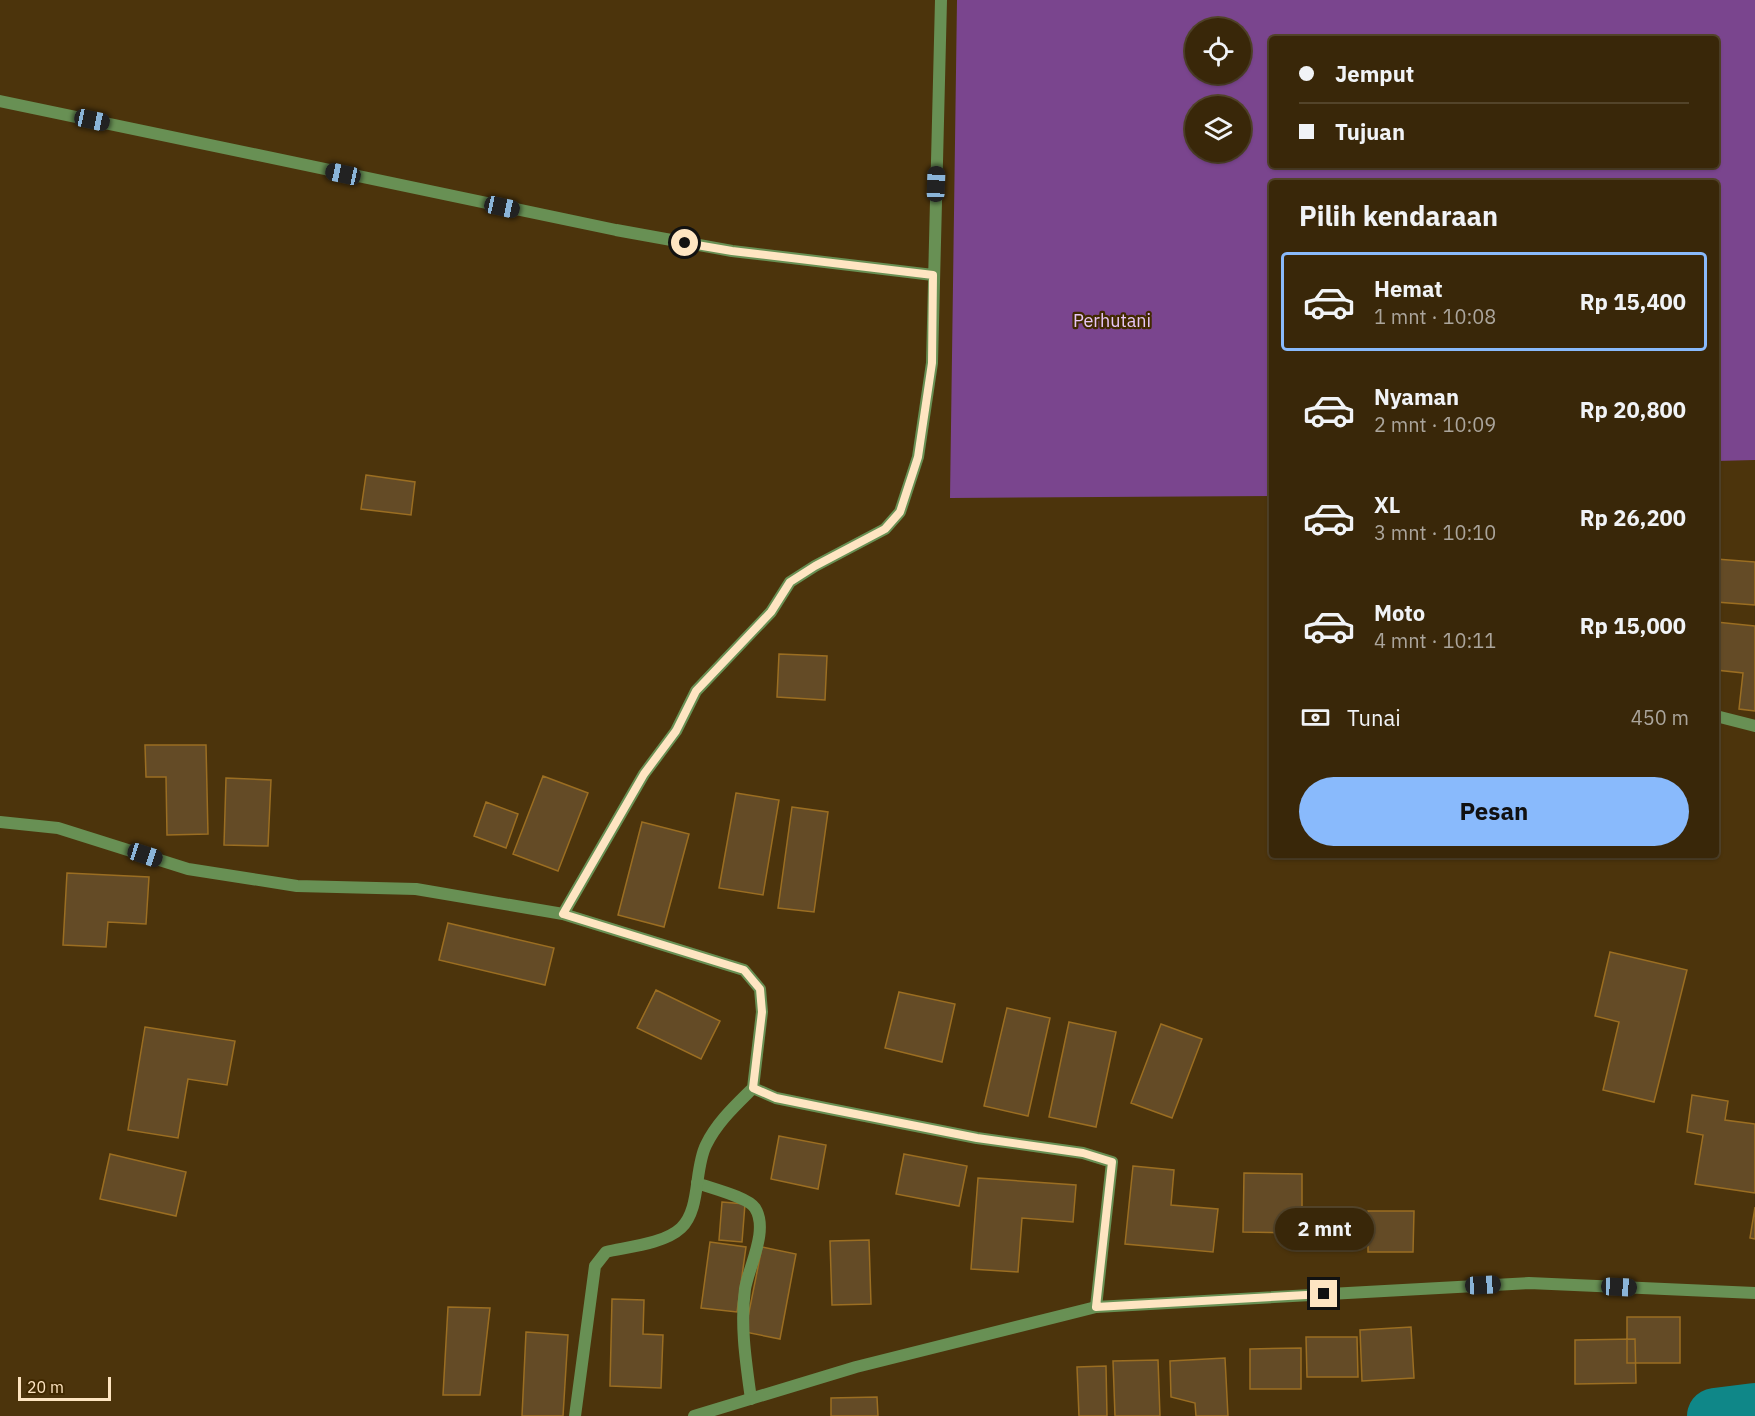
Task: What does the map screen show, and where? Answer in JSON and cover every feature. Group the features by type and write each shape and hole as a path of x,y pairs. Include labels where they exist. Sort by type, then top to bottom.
{"street":[{"path":"563,914 644,774 676,731 696,691 771,612 790,582 885,529 900,512 918,457 932,363 941,0"},
{"path":"0,101 615,230 732,251 933,275"},
{"path":"1719,717 1755,726"},
{"path":"0,822 58,828 188,869 297,886 416,889 563,914 744,970 760,989 762,1012 753,1088 726,1115 705,1146 689,1216 680,1229 663,1238 606,1252 598,1258 595,1266 575,1416"},
{"path":"753,1088 776,1098 977,1138 1083,1153 1112,1162 1096,1307"},
{"path":"697,1183 749,1202 756,1209 759,1236 745,1289 743,1342 751,1399"},
{"path":"694,1416 856,1367 1096,1307 1529,1283 1755,1293"}],"green space":[{"name":"Perhutani","path":"957,0 1755,0 1755,460 1719,461 1719,180 1269,180 1269,496 950,498"}],"building":[{"path":"366,475 415,482 411,515 361,509"},
{"path":"1719,559 1755,562 1755,605 1719,602"},
{"path":"1719,622 1755,626 1755,711 1739,709 1743,673 1719,670"},
{"path":"779,654 827,656 825,700 777,697"},
{"path":"145,745 206,745 208,834 167,835 166,777 146,777"},
{"path":"543,776 588,793 558,871 513,854"},
{"path":"226,778 271,780 268,846 224,845"},
{"path":"736,793 779,800 763,895 719,888"},
{"path":"486,802 518,814 506,848 474,836"},
{"path":"792,807 828,812 814,912 778,908"},
{"path":"642,822 689,834 664,927 618,915"},
{"path":"67,873 149,877 146,924 108,922 106,947 63,945"},
{"path":"448,923 554,948 545,985 439,960"},
{"path":"1610,952 1687,970 1654,1102 1603,1090 1619,1022 1595,1016"},
{"path":"656,990 720,1021 701,1059 637,1028"},
{"path":"899,992 955,1004 942,1062 885,1048"},
{"path":"1007,1008 1050,1018 1028,1116 984,1106"},
{"path":"1069,1022 1116,1032 1096,1127 1049,1117"},
{"path":"1161,1024 1202,1039 1172,1118 1131,1103"},
{"path":"145,1027 235,1041 227,1085 188,1079 178,1138 128,1130"},
{"path":"1692,1095 1728,1101 1725,1120 1755,1124 1755,1193 1695,1184 1703,1135 1687,1132"},
{"path":"779,1136 826,1145 818,1189 771,1179"},
{"path":"110,1154 186,1172 176,1216 100,1199"},
{"path":"904,1154 967,1166 959,1206 896,1194"},
{"path":"1133,1166 1174,1170 1171,1205 1218,1209 1213,1252 1125,1244"},
{"path":"1244,1173 1302,1174 1302,1233 1243,1232"},
{"path":"978,1178 1076,1185 1073,1222 1022,1218 1018,1272 971,1269"},
{"path":"722,1202 745,1204 742,1242 719,1240"},
{"path":"1755,1207 1755,1239 1750,1238"},
{"path":"1368,1211 1414,1211 1413,1252 1368,1252"},
{"path":"869,1240 871,1304 832,1305 830,1241"},
{"path":"710,1242 746,1247 737,1312 701,1308"},
{"path":"762,1247 796,1254 780,1339 745,1332"},
{"path":"612,1299 644,1300 643,1334 663,1335 661,1388 610,1386"},
{"path":"448,1307 490,1308 480,1395 443,1395"},
{"path":"1627,1317 1680,1317 1680,1363 1627,1363"},
{"path":"1411,1327 1414,1378 1362,1381 1360,1330"},
{"path":"526,1332 568,1335 563,1416 522,1416"},
{"path":"1306,1337 1357,1337 1358,1377 1307,1377"},
{"path":"1635,1339 1636,1383 1575,1384 1575,1340"},
{"path":"1301,1348 1301,1389 1250,1389 1250,1349"},
{"path":"1225,1358 1228,1416 1196,1416 1195,1403 1171,1397 1170,1361"},
{"path":"1158,1360 1160,1416 1115,1416 1113,1361"},
{"path":"1106,1366 1107,1416 1079,1416 1077,1367"},
{"path":"877,1397 878,1416 831,1416 831,1398"}],"waterway":[{"path":"1715,1416 1755,1411"}],"route":[{"path":"685,243 732,251 933,275 932,363 918,457 900,512 885,529 790,582 771,612 696,691 676,731 644,774 563,914 744,970 760,989 762,1012 753,1088 776,1098 977,1138 1083,1153 1112,1162 1096,1307 1324,1294"}]}
